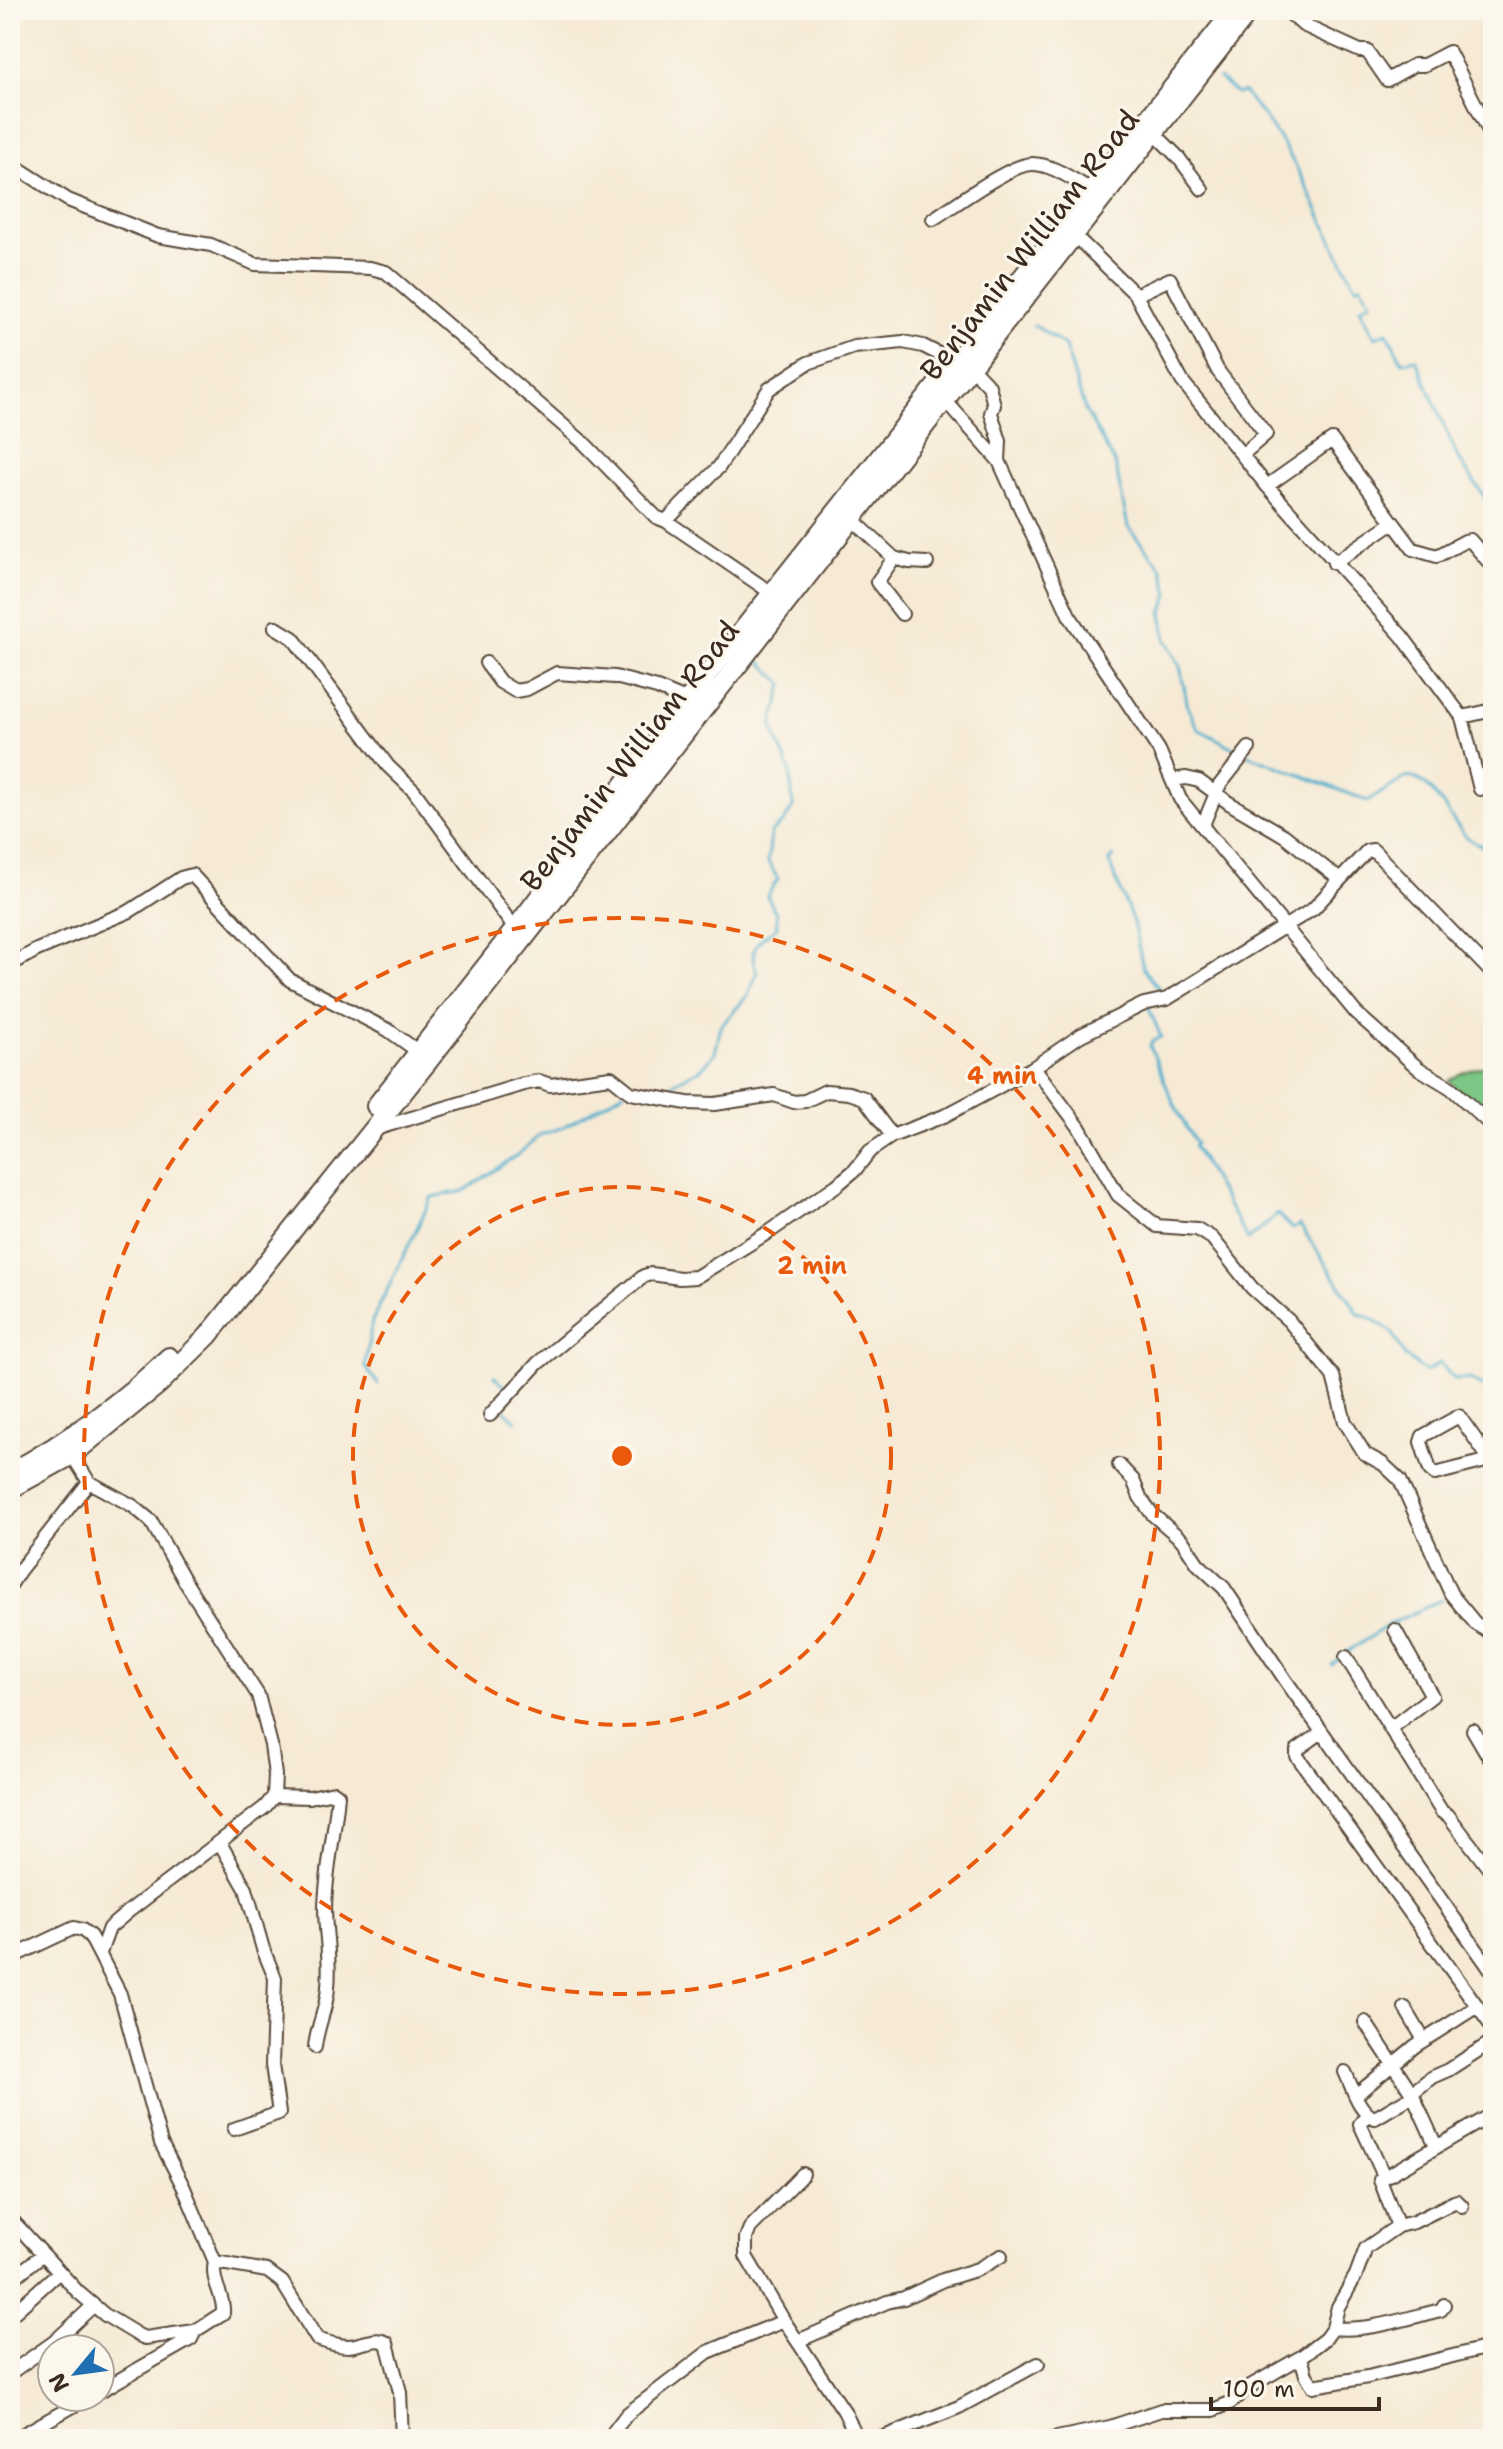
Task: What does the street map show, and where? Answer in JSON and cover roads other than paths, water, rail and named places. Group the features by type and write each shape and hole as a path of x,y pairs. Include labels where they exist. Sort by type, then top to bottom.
{"main road":[{"name":"Benjamin William Road","path":"10,1489 72,1455 159,1384 208,1336 372,1131 515,929 688,701 851,518 944,399 964,364 1090,189 1234,10"},
{"name":"Benjamin William Road","path":"10,1473 112,1408 199,1329 424,1056 779,598 964,364 1074,235 1250,10"}],"street":[{"path":"1286,10 1303,25 1360,51 1367,51 1387,80 1414,65 1424,65 1449,52 1493,139"},
{"path":"1154,133 1178,157 1202,189"},
{"path":"10,163 68,200 158,236 211,245 255,264 370,268 386,272 586,445 656,517 779,598"},
{"path":"933,219 1015,168 1033,164 1055,170 1090,189"},
{"path":"1074,235 1136,295 1182,381 1267,486 1402,636 1462,717 1480,789"},
{"path":"1136,295 1170,279 1218,371 1266,434 1242,455"},
{"path":"666,521 719,467 769,389 808,363 854,347 903,342 923,346 964,364 989,386 994,405 991,413 1000,441 999,461"},
{"path":"944,399 999,461 1069,615 1159,750 1180,799 1356,1013 1418,1068 1451,1088 1493,1127"},
{"path":"1267,486 1332,440 1413,549 1437,556 1470,540 1493,567"},
{"path":"851,518 894,558 927,563"},
{"path":"1334,563 1392,523"},
{"path":"894,558 877,582 902,614"},
{"path":"275,627 293,638 388,766 414,791 515,929"},
{"path":"486,663 500,682 515,691 527,689 557,673 615,677 657,688 688,701"},
{"path":"1462,717 1493,710"},
{"path":"1203,825 1219,786 1249,748"},
{"path":"1172,780 1186,778 1199,781 1285,836 1340,880"},
{"path":"490,1415 538,1363 644,1276 696,1277 837,1185 855,1170 870,1151 892,1136 944,1116 1034,1067 1081,1035 1144,1004 1167,999 1285,927 1320,904 1360,857 1373,850 1493,974"},
{"path":"10,965 37,950 130,911 181,878 192,875 290,980 388,1030 424,1056"},
{"path":"1034,1067 1079,1127 1118,1195 1157,1226 1197,1229 1212,1238 1252,1288 1289,1321 1333,1376 1345,1422 1365,1454 1383,1464 1400,1480 1451,1594 1475,1623 1493,1635"},
{"path":"372,1131 539,1081 550,1085 611,1077 628,1090 687,1103 715,1104 774,1095 794,1102 805,1101 826,1091 849,1093 864,1098 892,1136"},
{"path":"1459,1416 1492,1463 1435,1474 1430,1470 1421,1442 1423,1436 1459,1416"},
{"path":"72,1455 89,1482 133,1506 151,1521 186,1583 258,1695 271,1745 274,1796"},
{"path":"1119,1465 1133,1480 1152,1514 1182,1540 1198,1564 1224,1588 1493,1973"},
{"path":"10,1586 89,1482"},
{"path":"1392,1727 1432,1696 1395,1630"},
{"path":"1346,1657 1442,1812 1448,1815 1493,1874"},
{"path":"1473,1730 1493,1764"},
{"path":"1322,1732 1297,1750 1297,1756 1493,2028"},
{"path":"100,1953 109,1928 220,1843 274,1796 310,1797 334,1792 338,1795 325,1907 330,1957 328,1989 326,2006 317,2026 315,2047"},
{"path":"220,1843 246,1889 263,1949 275,1978 272,2065 279,2113 234,2129"},
{"path":"10,1958 74,1928 90,1936 120,1994 161,2143 215,2262 214,2279 225,2311 195,2331 145,2338 117,2323 94,2305 10,2218"},
{"path":"1356,2095 1424,2040 1476,2007"},
{"path":"1405,2008 1424,2040"},
{"path":"1365,2022 1412,2095 1436,2146"},
{"path":"1345,2072 1367,2115 1375,2118 1412,2095 1432,2077 1493,2041"},
{"path":"1398,2226 1381,2185 1384,2176 1493,2114"},
{"path":"1367,2115 1360,2124 1384,2176"},
{"path":"803,2174 750,2228 746,2238 746,2256 784,2321 844,2411 858,2439"},
{"path":"1052,2439 1110,2427 1161,2410 1213,2410 1230,2403 1247,2388 1301,2357 1325,2339 1333,2328 1338,2307 1356,2275 1366,2248 1398,2226 1414,2222 1457,2201 1462,2206"},
{"path":"10,2281 43,2254"},
{"path":"798,2341 887,2302 978,2269 1001,2256"},
{"path":"215,2262 267,2271 282,2282 317,2339 353,2346 377,2340 387,2343 400,2392 402,2439"},
{"path":"10,2316 59,2272"},
{"path":"10,2373 54,2342 94,2305"},
{"path":"1333,2328 1345,2329 1409,2318 1441,2310 1444,2305"},
{"path":"608,2439 627,2414 708,2352 784,2321"},
{"path":"116,2382 191,2339 195,2331"},
{"path":"1301,2357 1313,2386 1368,2377 1493,2346"},
{"path":"879,2439 959,2407 1038,2364"},
{"path":"15,2439 61,2413"}],"waterway":[{"path":"1219,79 1237,94 1243,92 1261,112 1290,156 1349,274 1356,286 1361,285 1371,302 1360,308 1375,337 1387,332 1402,362 1416,359 1457,456 1493,510"},
{"path":"1034,325 1065,346 1085,410 1115,463 1128,527 1162,568 1169,594 1162,613 1166,640 1180,666 1188,708 1198,729 1242,752"},
{"path":"655,1091 665,1091 676,1081 701,1069 715,1053 721,1026 748,995 757,973 753,957 756,946 777,927 776,913 767,896 778,879 768,862 771,832 784,822 793,807 790,771 772,727 783,684 758,659"},
{"path":"1249,755 1368,801 1405,778 1414,778 1432,791 1469,839 1493,851"},
{"path":"1114,856 1109,862 1133,922 1143,968 1165,996"},
{"path":"1148,1006 1161,1037 1152,1041 1150,1046 1171,1096 1196,1143 1194,1146 1248,1240 1278,1214 1292,1229 1300,1225 1359,1314 1392,1332 1405,1356 1426,1372 1440,1363 1455,1380 1470,1379 1493,1393"},
{"path":"378,1384 365,1366 372,1321 432,1197 464,1191 520,1153 540,1135 561,1128 624,1092"},
{"path":"494,1376 509,1390"},
{"path":"502,1408 516,1421"},
{"path":"1347,1652 1390,1624 1441,1600"},
{"path":"1332,1665 1341,1656"}]}
